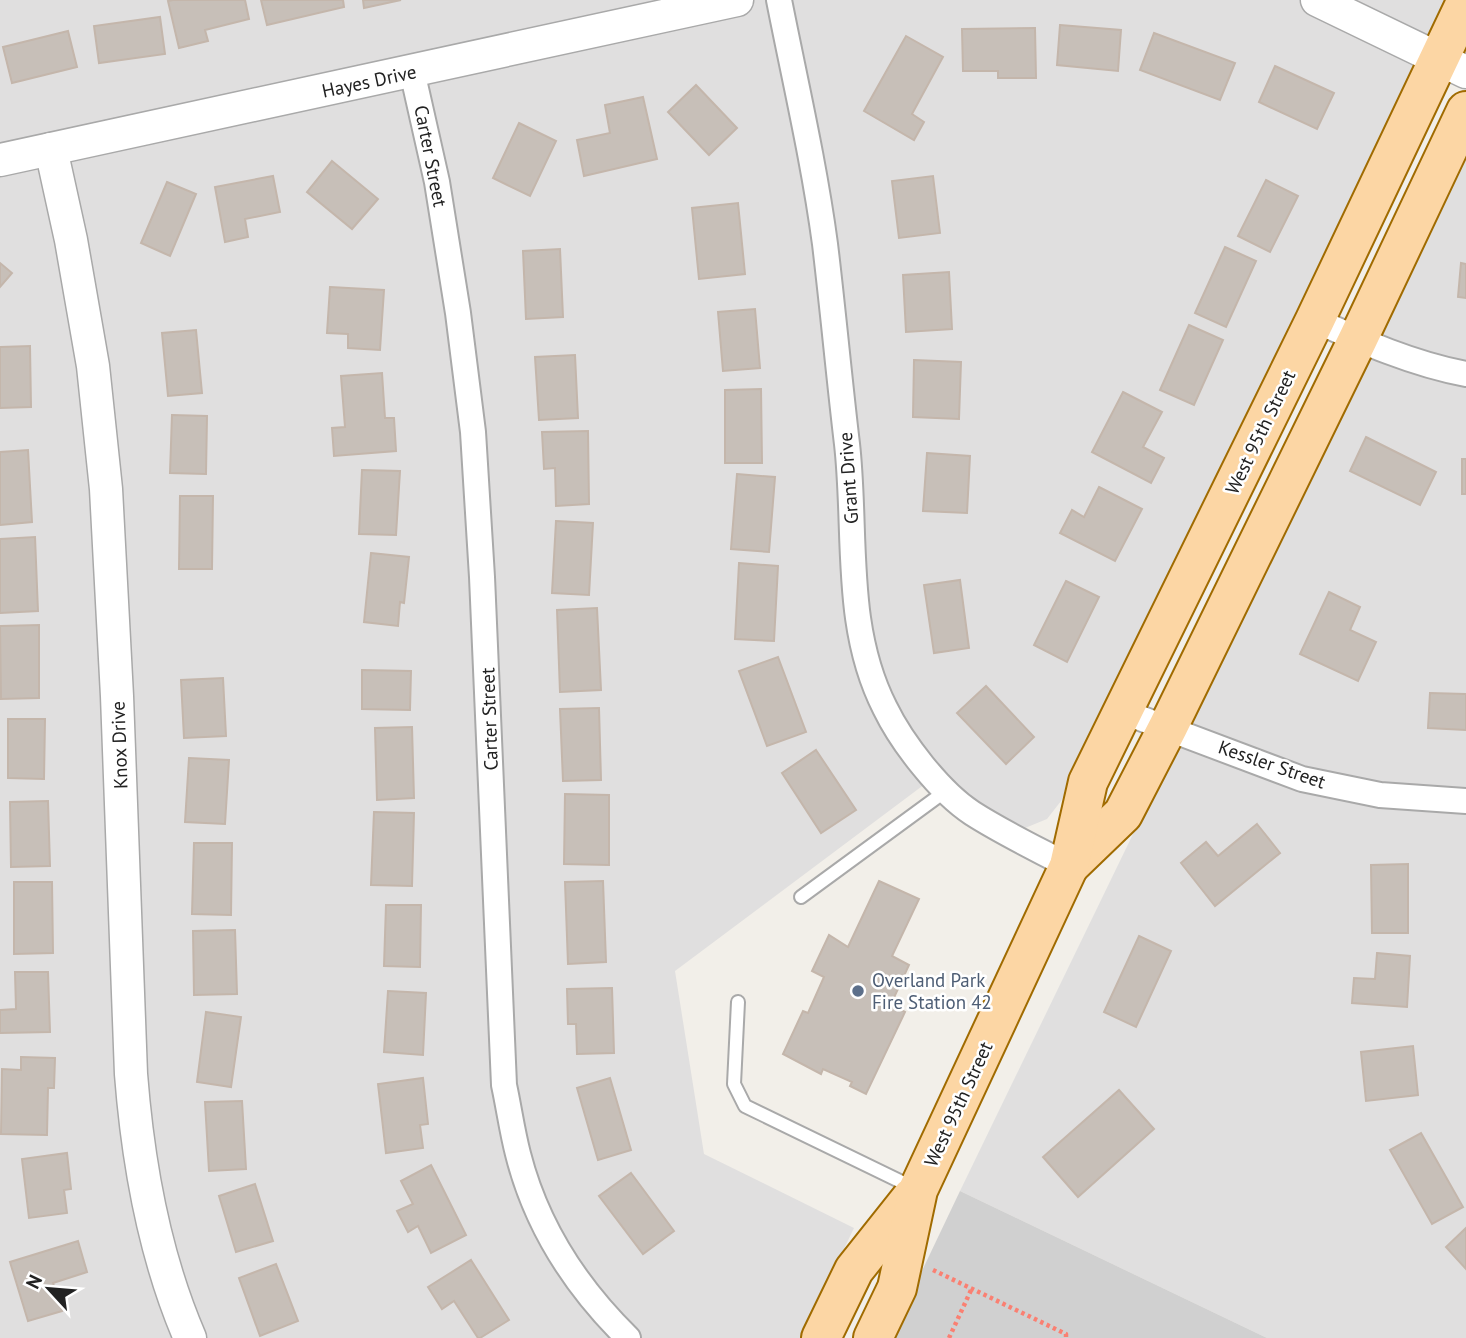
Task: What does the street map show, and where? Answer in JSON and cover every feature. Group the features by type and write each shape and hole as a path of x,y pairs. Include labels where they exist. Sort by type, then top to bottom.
{"main road":[{"name":"West 95th Street","path":"873,1338 897,1288 918,1190 1069,866 1088,782 1315,320 1452,65 1466,2"},
{"name":"West 95th Street","path":"1069,866 1123,814 1358,339 1466,111"},
{"name":"West 95th Street","path":"821,1338 854,1269 918,1190"}],"street":[{"name":"Hayes Drive","path":"0,160 737,0"},
{"name":"Grant Drive","path":"779,0 824,242 848,453 854,587 860,635 868,668 884,708 905,743 930,774 970,811 1069,866"},
{"path":"1317,0 1452,65"},
{"name":"Carter Street","path":"412,71 437,182 458,313 473,432 504,1085 518,1155 538,1213 567,1266 604,1314 628,1338"},
{"name":"Knox Drive","path":"51,149 71,240 93,366 106,489 135,1128 152,1222 190,1338"},
{"path":"1315,320 1358,339 1442,369 1466,374"},
{"name":"Kessler Street","path":"1124,712 1302,779 1380,795 1466,801"}],"lane":[{"path":"801,897 947,790"},
{"path":"738,1002 733,1084 745,1106 918,1190"}],"path":[{"path":"932,1269 1066,1334 1066,1338"},
{"path":"949,1338 972,1288"}],"shaded area":[{"path":"0,0 1447,0 1061,801 1047,819 1025,828 1008,823 983,809 941,772 675,971 704,1154 854,1228 801,1338 0,1338"},
{"path":"1466,147 1466,1338 1267,1338 960,1191"},
{"path":"960,1191 1267,1338 890,1338"}],"building":[{"path":"245,0 249,19 205,30 208,41 179,48 168,1"},
{"path":"261,0 343,0 344,7 267,25"},
{"path":"363,0 401,0 364,8"},
{"path":"160,17 165,54 99,63 94,26"},
{"path":"1060,25 1121,30 1118,71 1057,65"},
{"path":"1035,28 1036,78 998,78 998,71 963,71 962,29"},
{"path":"68,31 77,67 12,83 3,47"},
{"path":"1154,33 1235,63 1220,100 1140,70"},
{"path":"906,36 943,57 912,114 924,122 914,140 864,111"},
{"path":"1275,66 1334,93 1317,129 1259,102"},
{"path":"696,85 737,128 709,155 668,112"},
{"path":"643,97 657,159 584,176 577,140 610,133 605,105"},
{"path":"519,123 556,141 530,196 493,178"},
{"path":"332,161 378,199 352,229 307,192"},
{"path":"273,176 280,212 245,219 248,237 225,242 215,187"},
{"path":"933,176 940,233 899,238 892,181"},
{"path":"1266,180 1298,196 1270,252 1238,236"},
{"path":"167,182 196,194 170,256 141,243"},
{"path":"738,203 745,274 699,279 692,208"},
{"path":"1225,247 1256,261 1226,327 1195,313"},
{"path":"560,249 563,317 526,319 523,251"},
{"path":"0,263 12,273 0,287"},
{"path":"1461,263 1466,264 1466,298 1458,297"},
{"path":"949,272 952,329 906,332 903,275"},
{"path":"330,287 384,290 380,350 348,348 348,334 327,333"},
{"path":"755,309 760,368 723,371 718,312"},
{"path":"1189,325 1223,340 1194,405 1160,390"},
{"path":"196,330 202,393 168,396 162,333"},
{"path":"30,346 31,407 0,408 0,347"},
{"path":"575,355 578,418 539,420 535,357"},
{"path":"914,360 961,362 959,419 913,417"},
{"path":"382,373 385,418 394,418 396,451 334,456 332,428 345,427 341,376"},
{"path":"761,389 762,463 725,463 725,390"},
{"path":"1123,392 1162,412 1143,447 1164,458 1151,483 1092,452"},
{"path":"172,415 207,416 206,474 170,473"},
{"path":"588,431 589,504 556,506 555,468 544,469 542,432"},
{"path":"1366,437 1436,472 1420,505 1350,471"},
{"path":"28,450 32,522 0,525 0,452"},
{"path":"927,453 970,456 967,513 923,511"},
{"path":"1462,459 1466,459 1466,494 1462,494"},
{"path":"362,470 400,471 396,535 359,534"},
{"path":"737,474 775,477 769,552 731,549"},
{"path":"1099,487 1142,509 1115,561 1060,533 1072,510 1084,517"},
{"path":"180,496 213,496 212,569 179,569"},
{"path":"556,521 593,523 589,595 552,593"},
{"path":"35,537 38,611 0,613 0,539"},
{"path":"371,553 409,557 404,603 400,602 398,626 364,622"},
{"path":"739,563 778,566 774,641 735,639"},
{"path":"960,580 969,648 934,653 924,585"},
{"path":"1066,581 1099,597 1067,662 1034,645"},
{"path":"1329,592 1360,607 1350,630 1376,642 1358,681 1300,654"},
{"path":"597,608 601,690 560,692 557,610"},
{"path":"39,625 39,698 1,699 0,626"},
{"path":"778,657 806,732 767,746 739,671"},
{"path":"362,670 411,671 410,710 362,709"},
{"path":"223,678 226,736 184,738 181,680"},
{"path":"986,686 1034,737 1006,764 957,713"},
{"path":"1430,693 1466,694 1466,730 1428,728"},
{"path":"599,708 601,780 563,781 560,709"},
{"path":"8,719 45,719 44,779 8,778"},
{"path":"412,727 414,798 377,800 375,728"},
{"path":"816,750 856,810 821,833 782,773"},
{"path":"189,758 229,760 225,824 185,822"},
{"path":"565,794 609,795 609,865 564,864"},
{"path":"48,801 50,866 11,867 10,802"},
{"path":"374,812 414,813 412,886 371,885"},
{"path":"1257,824 1280,853 1215,906 1181,863 1206,842 1218,856"},
{"path":"194,843 232,843 231,915 192,914"},
{"path":"1408,864 1408,933 1372,933 1371,865"},
{"path":"603,881 606,962 568,964 565,882"},
{"name":"Overland Park Fire Station 42","path":"879,881 919,899 892,956 909,965 891,1004 905,1012 866,1094 850,1086 852,1082 823,1069 821,1074 783,1054 803,1011 808,1013 824,977 812,971 829,935 848,947"},
{"path":"14,882 52,882 53,953 14,954"},
{"path":"386,905 421,905 420,967 384,966"},
{"path":"235,930 237,994 194,995 193,931"},
{"path":"1139,936 1171,951 1136,1027 1104,1012"},
{"path":"1377,953 1410,956 1407,1007 1352,1003 1354,978 1375,979"},
{"path":"15,972 48,972 50,1032 0,1033 0,1010 16,1009"},
{"path":"612,988 614,1053 577,1054 576,1024 568,1024 567,989"},
{"path":"388,991 426,993 423,1055 384,1052"},
{"path":"206,1012 241,1017 231,1087 197,1082"},
{"path":"1413,1046 1418,1095 1366,1101 1361,1052"},
{"path":"21,1057 55,1058 54,1088 48,1088 47,1135 1,1134 2,1069 21,1070"},
{"path":"423,1078 428,1124 420,1125 423,1148 386,1153 378,1084"},
{"path":"610,1078 631,1150 598,1160 577,1088"},
{"path":"1119,1090 1154,1129 1078,1197 1043,1157"},
{"path":"242,1101 246,1169 209,1171 205,1102"},
{"path":"1421,1133 1463,1207 1432,1224 1390,1150"},
{"path":"67,1153 71,1189 64,1190 67,1213 29,1218 22,1159"},
{"path":"431,1165 466,1235 431,1253 418,1226 408,1232 397,1211 413,1204 401,1181"},
{"path":"631,1173 674,1231 643,1254 599,1196"},
{"path":"255,1184 273,1241 236,1252 219,1196"},
{"path":"1466,1228 1466,1269 1446,1247"},
{"path":"78,1241 87,1272 53,1283 62,1311 28,1321 10,1262"},
{"path":"471,1260 509,1320 480,1338 454,1301 442,1309 428,1287"},
{"path":"276,1264 298,1321 260,1336 239,1278"}],"place":[{"name":"Overland Park Fire Station 42","path":"858,991"}]}
